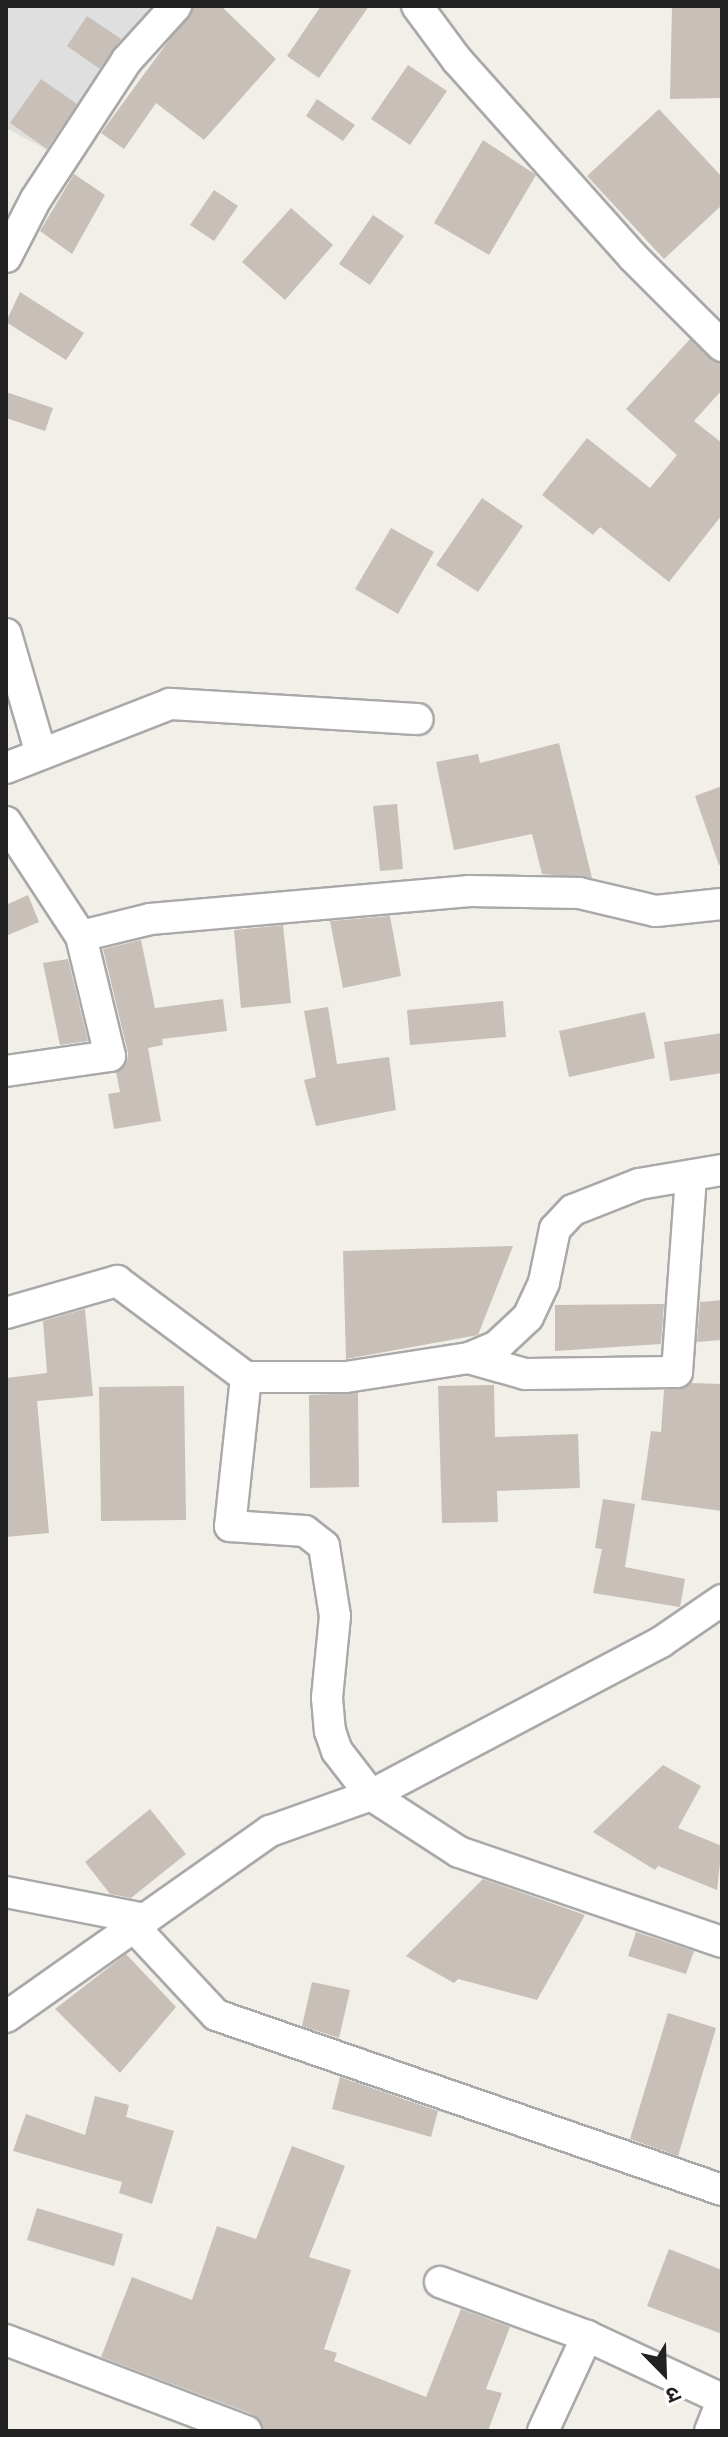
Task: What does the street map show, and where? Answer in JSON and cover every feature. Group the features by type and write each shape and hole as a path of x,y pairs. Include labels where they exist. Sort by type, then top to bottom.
{"street":[{"path":"6,257 36,199 127,60 176,6"},
{"path":"417,6 467,71 633,257 722,346"},
{"path":"6,634 41,754"},
{"path":"6,768 170,704 418,719"},
{"path":"6,822 81,936 110,1056 6,1071"},
{"path":"81,936 150,919 470,891 579,893 656,911 722,904"},
{"path":"6,1313 117,1281 246,1377 346,1377 469,1358 497,1346 528,1317 544,1282 555,1229 567,1215 629,1187 722,1170"},
{"path":"469,1358 525,1374 677,1372 691,1175"},
{"path":"246,1377 230,1526 305,1531 324,1546 335,1616 327,1698 330,1731 337,1751 371,1795 459,1852 722,1942"},
{"path":"6,2017 270,1831 371,1795 661,1642 722,1600"},
{"path":"6,1892 139,1923 216,2015 722,2190"},
{"path":"440,2282 587,2336 722,2400 710,2431"},
{"path":"543,2431 587,2336"},
{"path":"6,2340 246,2431"}],"shaded area":[{"path":"6,6 170,6 58,156 6,128"}],"building":[{"path":"194,6 221,6 276,59 204,140 156,103 124,149 101,133"},
{"path":"321,6 369,6 319,78 287,56"},
{"path":"672,6 722,6 722,98 670,99"},
{"path":"87,16 121,39 100,69 67,46"},
{"path":"408,65 447,91 410,145 371,119"},
{"path":"41,79 77,104 47,149 10,123"},
{"path":"317,99 355,125 343,141 306,116"},
{"path":"659,109 722,177 722,205 664,259 587,176"},
{"path":"483,140 536,175 489,255 434,223"},
{"path":"74,174 105,195 72,254 40,231"},
{"path":"214,190 238,206 214,241 190,225"},
{"path":"291,208 333,245 285,300 242,262"},
{"path":"373,215 404,236 370,285 339,264"},
{"path":"20,292 84,333 66,360 6,322"},
{"path":"690,339 722,363 722,390 694,421 722,443 722,515 669,582 600,527 593,535 542,495 587,438 650,488 677,455 626,409"},
{"path":"6,392 53,408 45,431 6,418"},
{"path":"482,498 523,526 478,592 436,565"},
{"path":"391,528 434,552 398,614 355,589"},
{"path":"559,743 592,878 542,874 532,834 454,850 436,762 478,754 480,763"},
{"path":"722,786 722,864 719,865 695,796"},
{"path":"397,804 403,869 380,871 373,806"},
{"path":"28,895 39,922 6,936 6,905"},
{"path":"390,916 401,976 343,988 330,921"},
{"path":"283,925 291,1003 241,1008 234,930"},
{"path":"141,940 155,1008 223,999 227,1031 162,1039 163,1045 148,1048 161,1121 114,1129 108,1094 120,1092 116,1072 127,1062 128,1053 103,949"},
{"path":"68,959 88,1041 60,1045 43,963"},
{"path":"503,1001 506,1037 410,1045 407,1010"},
{"path":"328,1007 337,1064 389,1057 396,1110 316,1126 304,1080 316,1077 304,1011"},
{"path":"645,1012 655,1058 569,1077 559,1031"},
{"path":"722,1033 722,1073 670,1081 664,1042"},
{"path":"513,1246 478,1335 346,1359 343,1251"},
{"path":"722,1300 722,1340 697,1342 700,1302"},
{"path":"664,1304 661,1344 555,1351 555,1305"},
{"path":"85,1309 93,1396 37,1401 49,1533 6,1537 6,1378 47,1373 43,1321"},
{"path":"691,1383 722,1384 722,1511 641,1500 651,1431 661,1432 664,1390"},
{"path":"494,1385 495,1437 578,1434 580,1488 497,1491 498,1522 442,1523 438,1386"},
{"path":"184,1386 186,1520 101,1521 99,1387"},
{"path":"358,1393 359,1487 310,1488 309,1395"},
{"path":"603,1499 635,1504 625,1567 685,1579 680,1607 593,1593 602,1549 595,1548"},
{"path":"663,1765 701,1786 678,1828 722,1846 717,1890 658,1866 655,1870 593,1832"},
{"path":"150,1809 186,1854 131,1898 110,1894 85,1862"},
{"path":"483,1879 585,1915 537,2000 458,1979 454,1983 406,1956"},
{"path":"636,1932 694,1951 686,1974 628,1956"},
{"path":"126,1954 176,2007 120,2073 55,2009"},
{"path":"312,1982 350,1990 339,2038 302,2026"},
{"path":"668,2013 716,2028 678,2156 630,2139"},
{"path":"340,2077 438,2111 431,2137 332,2109"},
{"path":"95,2096 129,2105 126,2117 174,2131 152,2204 119,2193 122,2182 13,2151 26,2114 85,2135"},
{"path":"292,2146 345,2166 309,2257 351,2270 324,2349 337,2353 334,2361 426,2397 461,2309 510,2327 486,2389 502,2393 488,2431 264,2431 252,2414 101,2357 132,2277 192,2300 217,2226 256,2239"},
{"path":"37,2208 123,2234 114,2266 27,2240"},
{"path":"669,2249 722,2270 722,2334 647,2306"}]}
